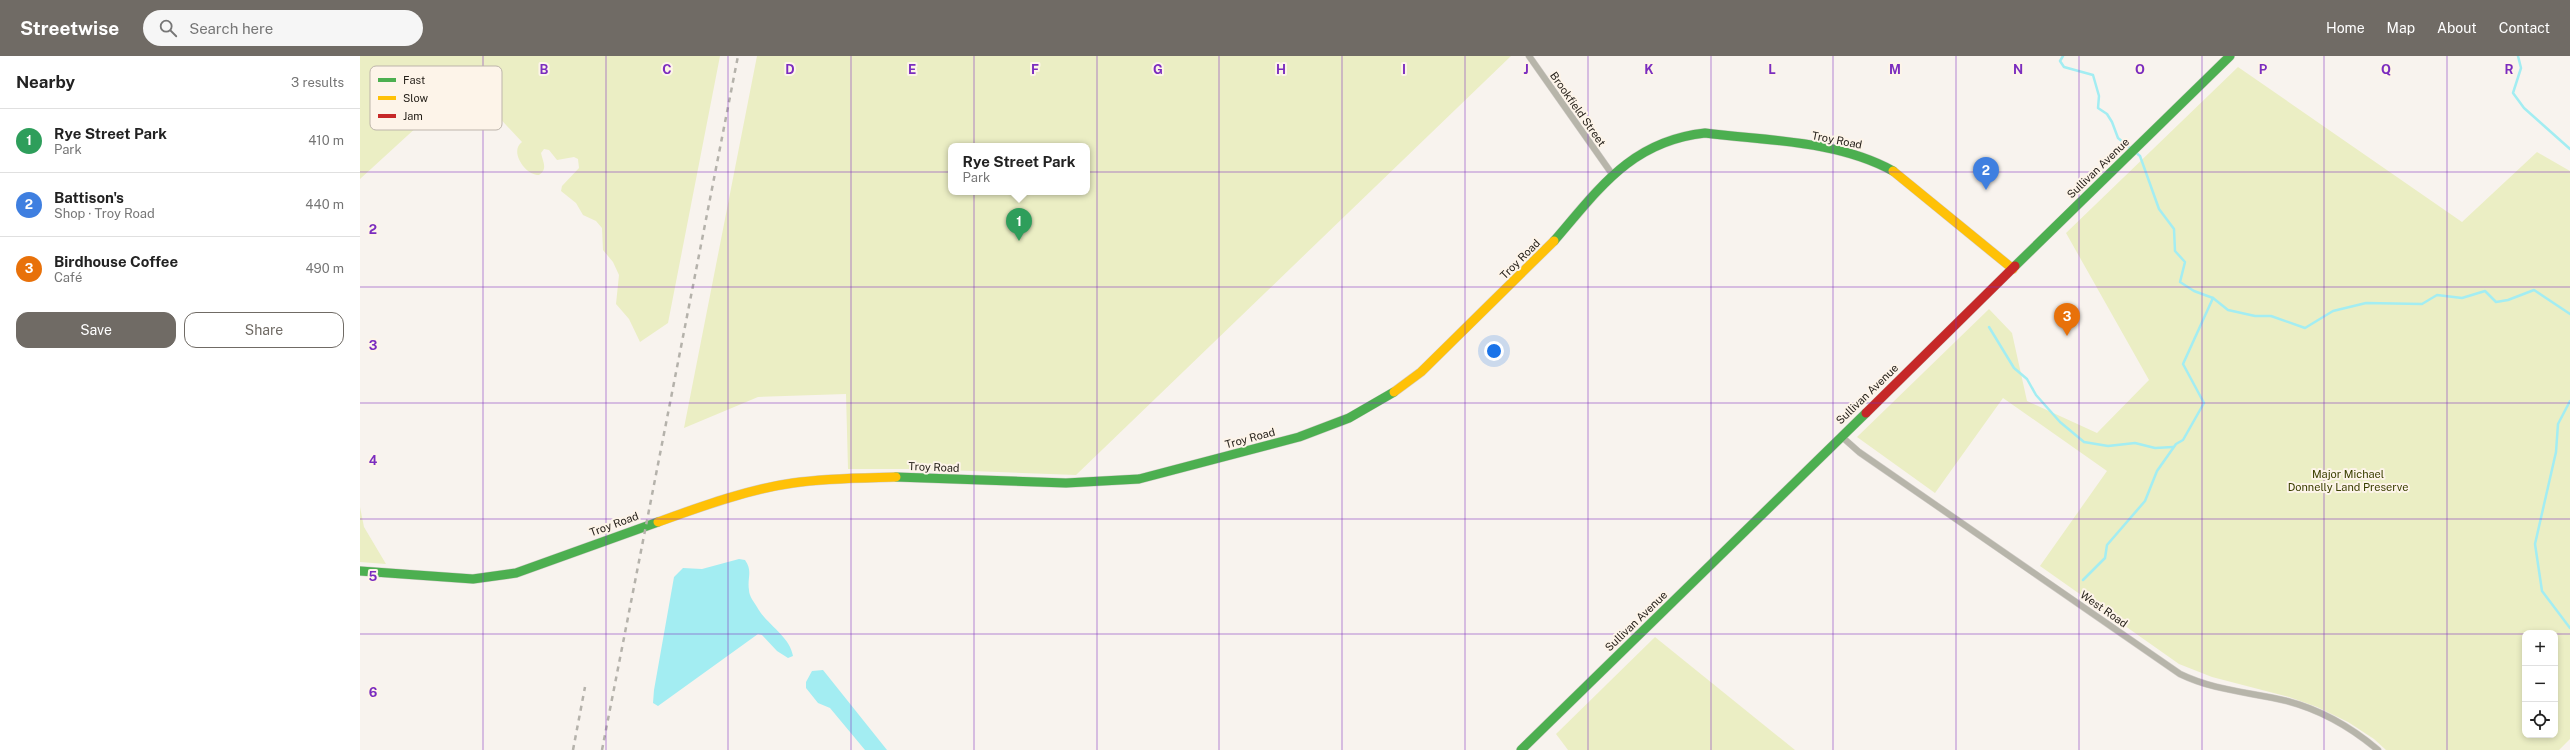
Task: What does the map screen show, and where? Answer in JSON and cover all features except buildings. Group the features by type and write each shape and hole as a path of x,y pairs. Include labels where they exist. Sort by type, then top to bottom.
{"street":[{"name":"Brookfield Street","path":"1529,56 1612,174"},
{"name":"Sullivan Avenue","path":"1521,750 2230,56"},
{"name":"Troy Road","path":"360,570 473,579 516,573 707,504 791,483 841,478 899,477 1066,483 1139,479 1299,437 1349,418 1392,394 1421,372 1545,252 1612,174 1656,144 1686,135 1705,133 1846,151 1872,159 1896,172 2013,269"},
{"name":"West Road","path":"1841,436 1859,452 2180,674 2215,688 2287,702 2318,712 2347,727 2378,750"}],"green space":[{"path":"360,56 720,56 668,323 640,342 629,319 616,304 619,275 613,262 603,250 602,228 596,221 583,215 576,203 561,191 562,186 579,168 578,159 574,157 557,160 549,150 544,149 541,153 544,168 542,173 539,175 529,171 520,162 517,151 518,146 522,142 502,121 502,66 370,66 370,130 414,130 360,179"},
{"path":"757,56 1511,56 1076,475 918,469 848,469 846,394 758,397 684,428"},
{"name":"Major Michael Donnelly Land Preserve","path":"2238,67 2462,222 2537,152 2570,171 2570,739 2559,750 2386,750 2374,739 2348,722 2317,707 2289,697 2212,677 2179,664 2040,566 2107,471 2003,398 1935,493 1857,437 1989,309 2012,333 2027,401 2097,433 2149,380 2066,233"},
{"path":"360,507 364,527 386,564 360,562"},
{"path":"1655,637 1795,750 1568,750 1556,734"}],"water":[{"path":"739,559 745,560 749,568 749,592 752,599 766,619 783,636 791,649 793,656 788,658 777,651 762,635 758,634 658,706 653,703 654,690 674,577 683,568 702,569"},
{"path":"823,670 887,750 865,750 830,708 818,703 806,688 806,682 812,671"}],"waterway":[{"path":"2063,56 2060,61 2064,67 2093,75 2099,96 2098,108 2107,114 2112,122 2118,138 2140,156 2159,209 2174,229 2175,251 2185,262 2180,282 2194,291 2213,298 2228,310 2255,316 2271,316 2305,328 2333,311 2366,303 2422,304 2437,295 2462,298 2485,291 2496,302 2508,300 2534,290 2570,314"},
{"path":"2518,56 2521,68 2513,93 2524,108 2570,149"},
{"path":"2083,580 2105,558 2107,545 2145,501 2157,471 2176,444 2183,440 2204,403 2183,364 2213,298"},
{"path":"1989,327 2014,368 2027,379 2036,395 2060,422 2084,442 2108,446 2135,443 2155,448 2173,447"},
{"path":"2570,401 2558,424 2556,452 2535,544 2542,591 2570,628"}],"railway":[{"path":"602,750 738,56"},
{"path":"573,750 585,687"}],"traffic: fast":[{"path":"2015,266 2230,56"},
{"path":"1554,241 1586,203 1619,170 1637,157 1657,146 1679,138 1705,133 1801,143 1849,153 1893,171"},
{"path":"896,477 1066,483 1139,479 1299,437 1349,418 1394,392"},
{"path":"1521,750 1866,413"},
{"path":"360,571 473,579 516,573 658,522"}],"traffic: slow":[{"path":"1893,171 2013,269"},
{"path":"1394,392 1421,372 1554,241"},
{"path":"658,522 725,499 776,486 844,478 896,477"}],"traffic: jam":[{"path":"1866,413 2015,266"}],"place":[{"name":"Battison's","path":"1986,190"},
{"name":"Rye Street Park","path":"1019,241"},
{"name":"Birdhouse Coffee","path":"2067,336"}]}
